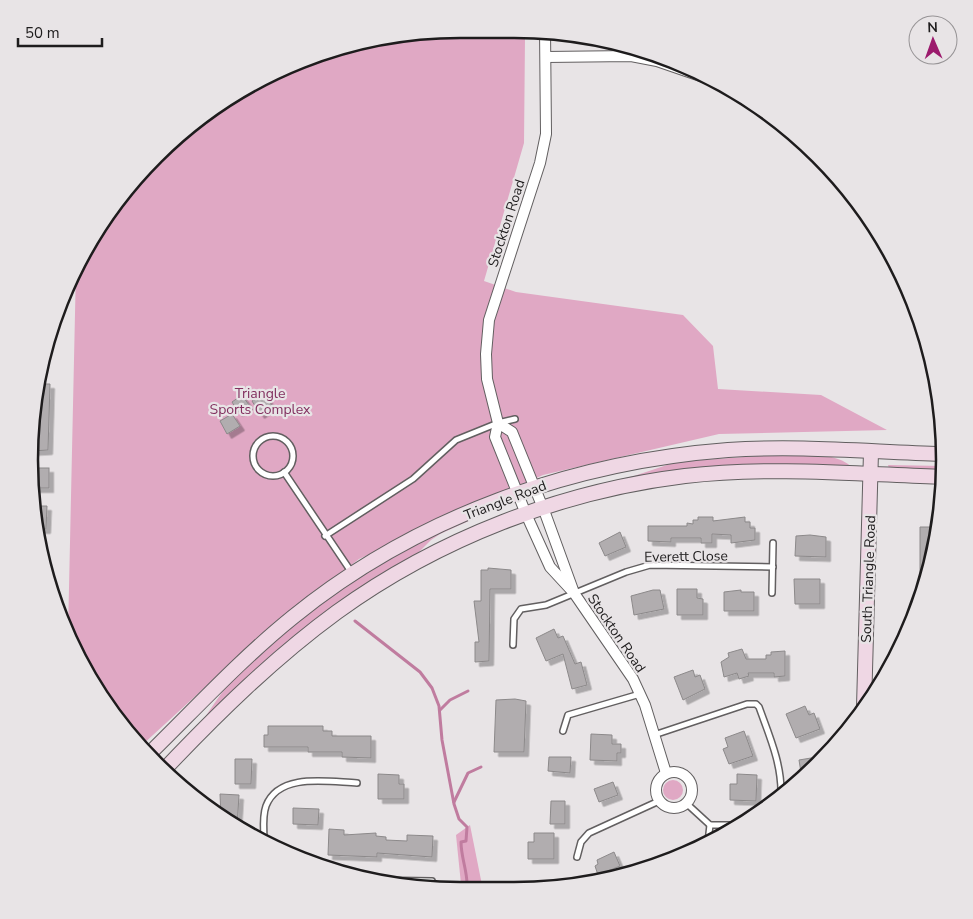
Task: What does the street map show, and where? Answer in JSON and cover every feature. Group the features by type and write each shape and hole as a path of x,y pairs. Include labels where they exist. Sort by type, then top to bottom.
{"street":[{"name":"Stockton Road","path":"545,38 546,134 540,163 492,311 487,336 488,379 498,423 495,437 550,567 574,593 626,667 640,694 666,773"},
{"path":"546,56 631,56 644,59"},
{"name":"Stockton Road","path":"498,423 512,432 543,508 574,593"},
{"name":"Triangle Road","path":"153,750 256,648 322,595 353,574 421,534 518,493 608,468 685,454 758,450 936,454"},
{"name":"South Triangle Road","path":"864,693 871,452"},
{"name":"Triangle Road","path":"169,765 265,670 339,610 430,554 526,514 628,486 685,476 768,472 935,477"},
{"path":"666,773 681,773 690,781 692,792 686,803 675,808 666,807 656,796 656,784 666,773"}],"lane":[{"path":"326,536 413,479 456,440 498,423 515,419"},
{"path":"277,436 289,442 294,455 289,468 284,472 272,476 256,466 253,453 255,447 264,438 277,436"},
{"path":"284,472 353,574"},
{"path":"772,593 773,543"},
{"name":"Everett Close","path":"512,645 514,619 521,609 546,604 626,572 650,566 773,567"},
{"path":"563,731 568,715 640,694"},
{"path":"654,735 747,704 756,704 759,707 774,749 780,786"},
{"path":"264,834 266,807 274,793 284,786 301,782 357,783"},
{"path":"578,857 581,842 589,833 659,801"},
{"path":"686,803 710,825 724,825"},
{"path":"709,833 710,825"}],"green space":[{"name":"Triangle Sports Complex","path":"432,38 525,38 524,143 484,281 516,292 683,315 713,346 718,389 821,395 887,430 719,434 543,475 359,559 250,646 146,742 109,694 94,670 68,617 76,285 81,273 94,248 125,203 142,181 181,142 248,94 298,70 350,52 404,41"},
{"path":"801,454 824,456 844,461 852,467 806,466 550,499 586,487 634,476 676,462"},
{"path":"888,465 936,466 936,470 889,468"},
{"path":"511,505 482,515 440,534 415,556 335,605 279,649 165,761 163,760 198,726 227,686 286,629 357,577 395,555 472,518"},
{"path":"669,780 677,780 683,786 683,794 677,800 669,800 663,794 663,786"},
{"path":"470,825 481,882 461,882 456,835"}],"building":[{"path":"45,384 50,384 48,450 38,451 38,432"},
{"path":"265,394 272,406 260,414 252,401"},
{"path":"242,395 249,405 238,412 232,402"},
{"path":"232,414 240,426 227,434 220,421"},
{"path":"38,468 49,468 49,488 38,488"},
{"path":"40,506 47,506 46,529 44,529"},
{"path":"698,517 713,517 713,521 745,517 745,522 750,522 750,528 755,528 755,540 731,543 731,535 712,534 712,543 701,543 701,538 671,538 671,542 648,541 648,526 687,526 687,523 693,524 693,520 698,520"},
{"path":"920,527 930,527 927,542 920,572"},
{"path":"620,532 626,547 605,556 599,543"},
{"path":"796,536 826,537 826,557 795,556"},
{"path":"488,568 511,570 511,589 490,589 489,661 475,662 475,642 479,642 474,601 481,601 481,570 488,570"},
{"path":"794,579 820,579 820,604 795,604"},
{"path":"677,589 697,589 697,598 703,599 703,615 677,615"},
{"path":"660,590 664,609 634,615 631,596"},
{"path":"741,590 741,592 754,592 754,611 724,611 724,592"},
{"path":"554,629 558,638 563,636 575,664 581,662 587,685 572,689 563,654 546,661 536,638"},
{"path":"742,649 746,659 766,659 766,655 771,655 771,652 785,651 785,676 774,677 774,673 748,673 749,676 739,679 737,673 724,677 721,662 729,657 728,653"},
{"path":"693,670 695,677 700,675 705,689 683,700 674,677"},
{"path":"515,699 526,701 524,752 494,752 496,700"},
{"path":"805,706 809,715 814,713 820,729 796,738 786,714"},
{"path":"268,726 323,726 323,731 332,731 332,736 371,736 371,758 342,757 342,752 308,752 308,747 264,747 264,735 268,735"},
{"path":"744,731 753,756 729,764 723,749 728,747 725,738"},
{"path":"591,734 612,735 612,744 621,744 621,753 617,753 617,761 590,760"},
{"path":"549,757 571,757 570,773 548,771"},
{"path":"812,758 800,769 799,760"},
{"path":"235,759 252,759 251,784 235,784"},
{"path":"378,774 399,775 399,784 404,784 404,799 378,799"},
{"path":"737,774 757,775 756,801 730,800 730,784 737,784"},
{"path":"613,782 618,795 599,802 594,789"},
{"path":"220,794 239,795 238,818 221,807"},
{"path":"551,801 565,801 565,824 550,824"},
{"path":"293,808 319,809 318,825 293,824"},
{"path":"329,829 344,830 344,835 376,833 376,836 386,837 386,840 407,841 407,835 433,836 432,857 377,853 377,857 328,855"},
{"path":"534,833 554,833 554,859 528,859 528,842 534,842"},
{"path":"614,852 620,866 597,873 595,866 598,864 597,860"}],"waterway":[{"path":"355,621 420,672 432,688 439,706 442,740 454,804 459,819 467,827 466,841 461,842 467,882"},
{"path":"440,710 450,700 468,691"},
{"path":"454,802 468,773 481,767"}]}
